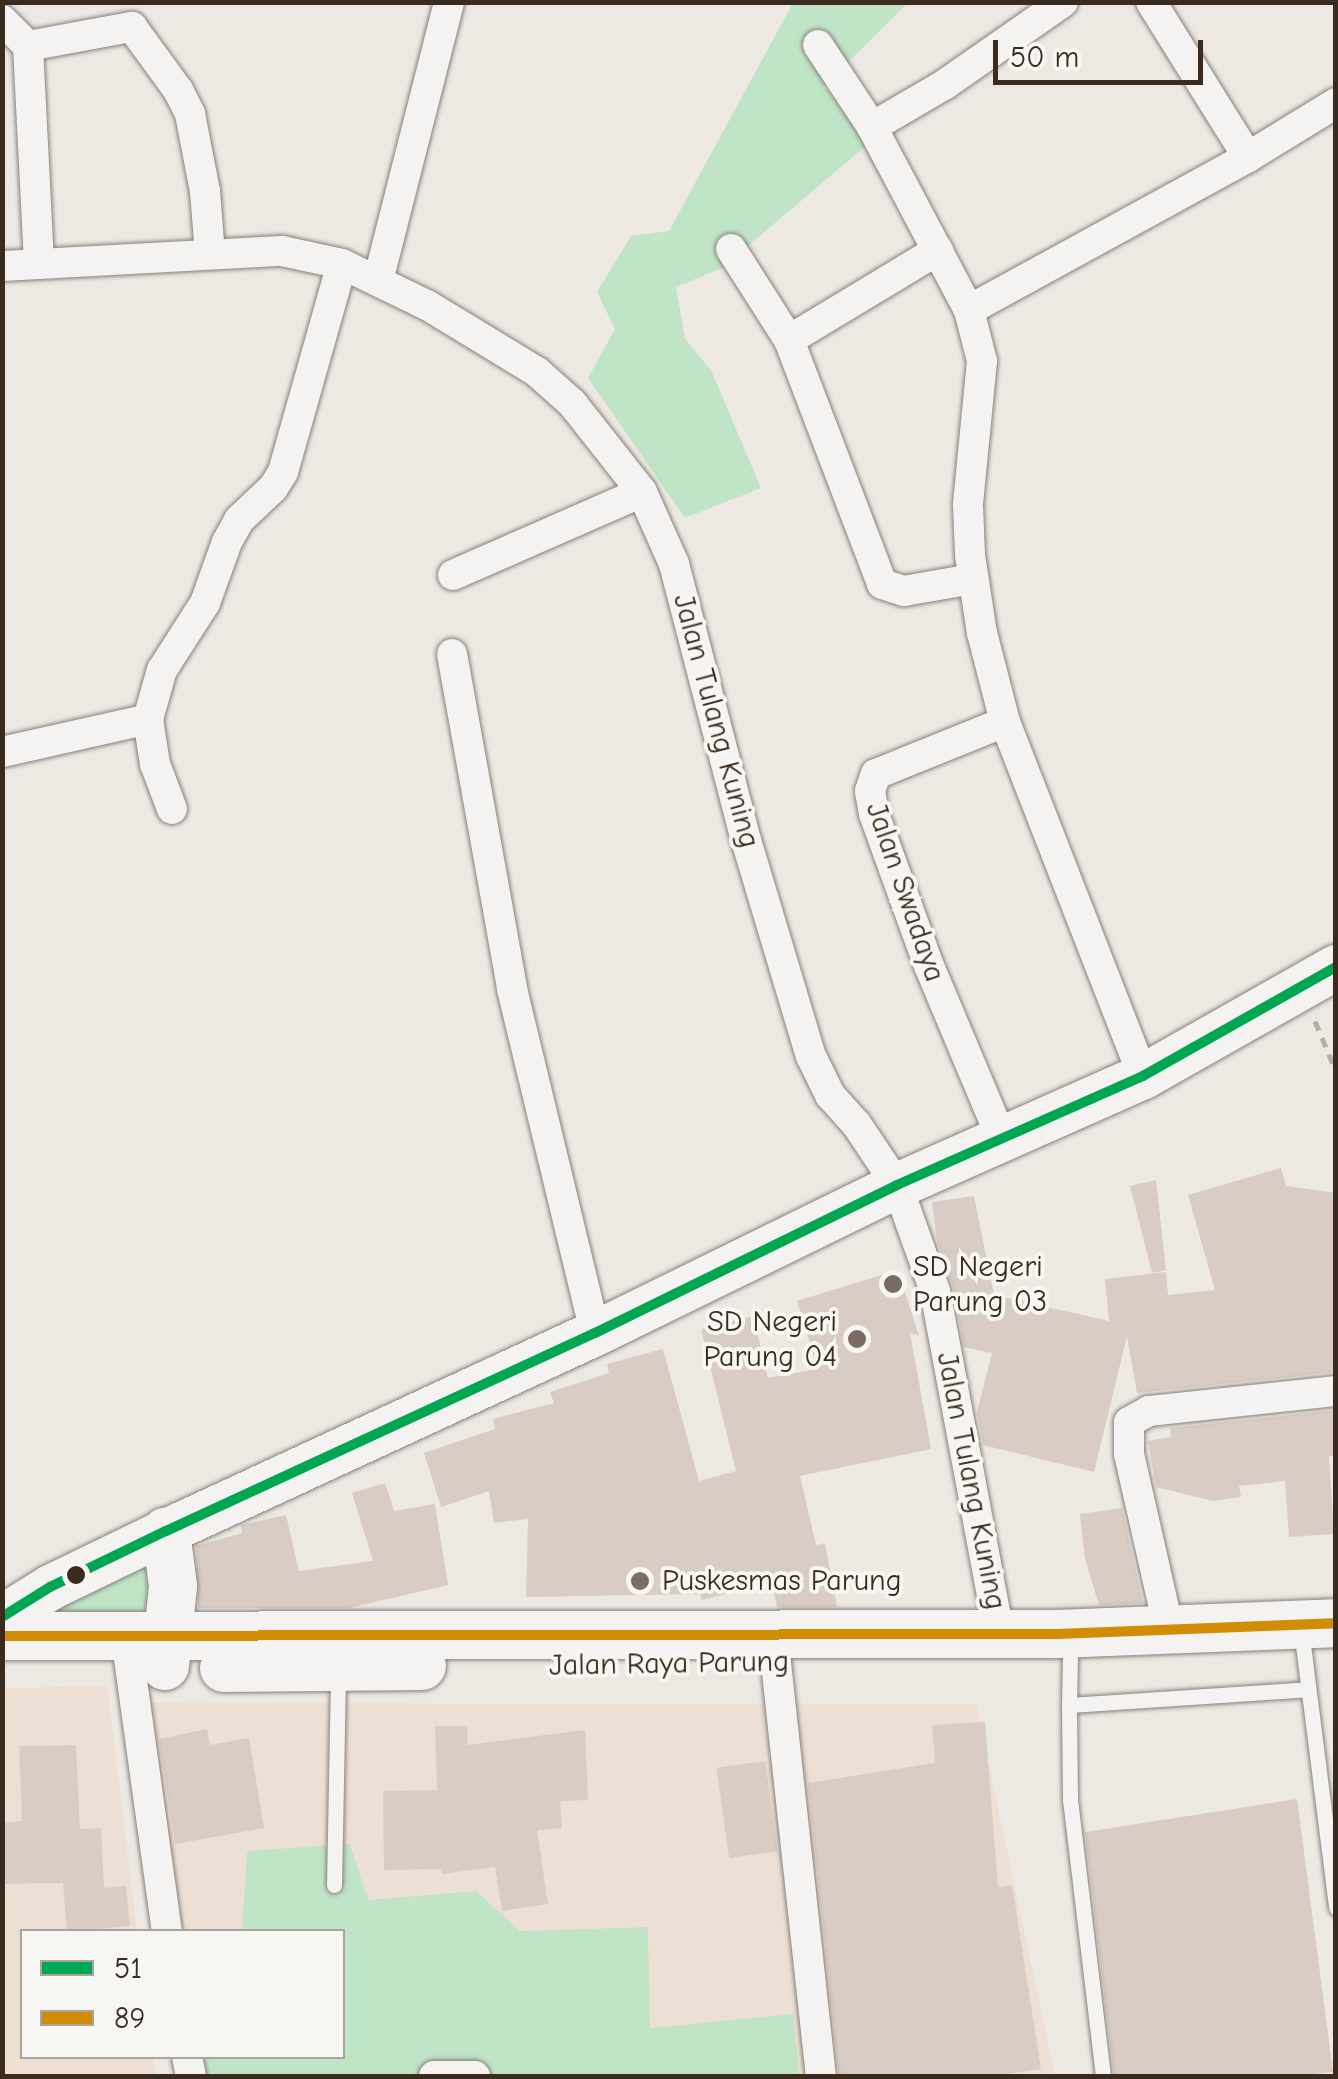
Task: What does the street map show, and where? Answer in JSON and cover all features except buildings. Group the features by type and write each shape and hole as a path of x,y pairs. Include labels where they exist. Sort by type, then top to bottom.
{"highway":[{"path":"147,1652 173,1586 166,1531"},
{"name":"Jalan Raya Parung","path":"2,1636 338,1668 1000,1634 1169,1630 1317,1650"},
{"name":"Jalan Raya Parung","path":"2,1664 147,1652 693,1651 776,1663 1070,1682 1317,1650"}],"main road":[{"path":"2,1617 50,1587 166,1531 595,1334 897,1185 1143,1076 1320,976"}],"street":[{"path":"378,281 449,2"},
{"path":"872,127 944,85 1063,2"},
{"path":"1151,2 1248,156"},
{"path":"28,46 128,15 190,114 205,191 210,254"},
{"path":"2,20 28,46 40,264"},
{"path":"818,45 872,127 969,310 982,361 968,505 973,579 1005,722 1143,1076"},
{"path":"969,310 1336,103"},
{"path":"731,249 788,340 882,584 904,591 973,579"},
{"path":"788,340 938,250"},
{"name":"Jalan Tulang Kuning","path":"2,266 282,251 342,264 479,334 537,372 572,403 642,492 674,564 746,840 812,1056 830,1095 897,1185 935,1291 1000,1634"},
{"path":"172,808 155,764 148,719 162,670 205,603 239,520 273,488 283,472 342,264"},
{"path":"453,575 642,492"},
{"path":"452,654 512,989 595,1334"},
{"path":"2,752 148,719"},
{"name":"Jalan Swadaya","path":"1001,1137 929,966 874,814 870,790 876,774 1005,722"},
{"path":"1169,1630 1129,1454 1129,1422 1150,1411 1336,1391"},
{"path":"147,1652 167,1929"},
{"path":"776,1663 820,2076"},
{"path":"434,2076 476,2076"}],"lane":[{"path":"1317,1650 1326,1818 1336,1908"},
{"path":"334,1885 338,1668"},
{"path":"1070,1682 1076,1865 1104,2076"}],"path":[{"path":"1320,976 1336,1071"}],"shaded area":[{"path":"107,1686 137,1929 20,1929 20,2059 153,2059 155,2076 3,2076 2,1688"},
{"path":"133,1703 976,1704 1055,2076 799,2076 792,2014 650,2029 648,1927 520,1931 476,1892 368,1900 247,1851 242,1929 162,1929"}],"green space":[{"path":"793,3 908,3 824,86 868,144 722,268 676,287 685,339 711,370 761,488 685,518 588,378 615,329 597,292 631,236 669,231"},
{"path":"140,1560 157,1570 156,1613 56,1622 55,1600"},
{"path":"350,1844 368,1900 476,1891 520,1931 648,1927 650,2028 793,2014 799,2076 181,2076 179,2059 345,2059 345,1929 242,1929 247,1851"}],"transit line":[{"name":"51","path":"2,1617 50,1587 166,1531 595,1333 897,1185 1143,1076 1336,967"},
{"name":"89","path":"2,1636 1055,1634 1336,1623"}],"place":[{"name":"SD Negeri Parung 03","path":"893,1284"},
{"name":"SD Negeri Parung 04","path":"857,1339"},
{"name":"Puskesmas Parung","path":"640,1581"}]}
